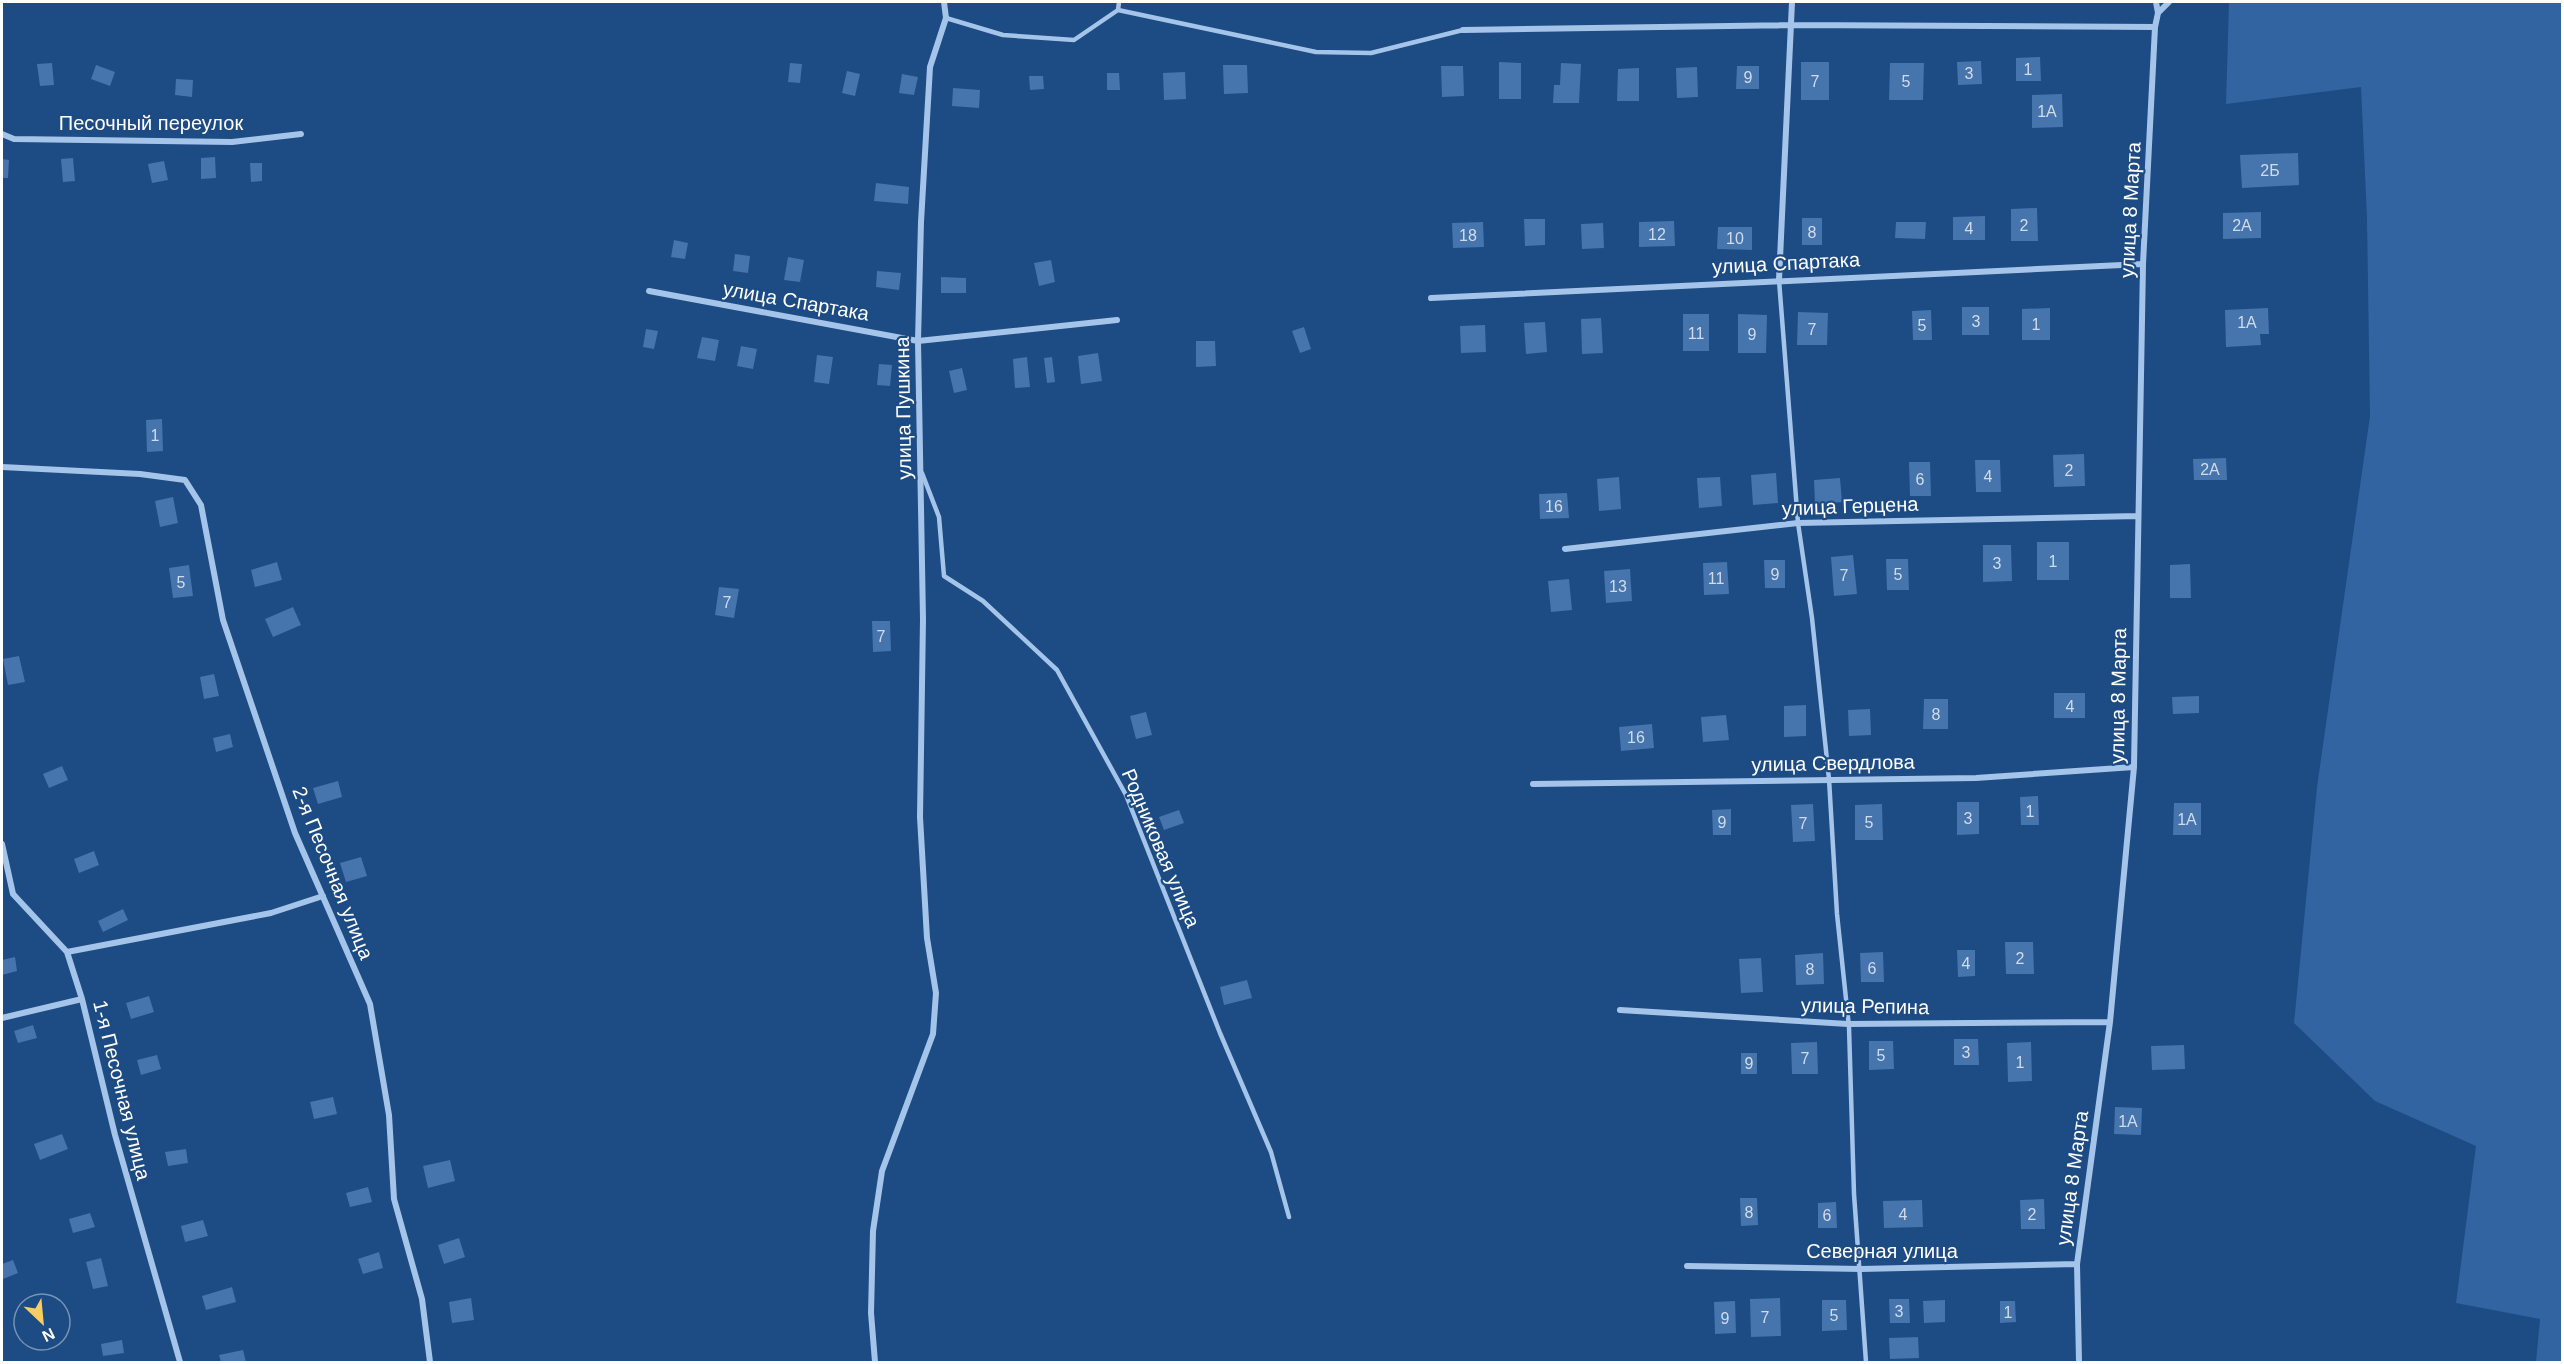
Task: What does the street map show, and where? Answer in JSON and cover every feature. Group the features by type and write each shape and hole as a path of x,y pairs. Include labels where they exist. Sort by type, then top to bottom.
{"street":[{"name":"улица Пушкина","path":"876,1362 871,1313 873,1231 882,1171 933,1035 936,993 927,938 920,817 922,619 918,341 921,222 930,67 946,18 944,2"},
{"path":"1779,280 1792,2"},
{"path":"2156,2 2158,13"},
{"path":"2158,13 2169,2"},
{"name":"улица 8 Марта","path":"2079,1362 2077,1264 2110,1022 2134,767 2143,264 2155,27 2158,13"},
{"path":"1463,30 1792,25 2155,27"},
{"name":"Песочный переулок","path":"2,134 14,139 221,141 301,135"},
{"name":"улица Спартака","path":"1431,298 2143,264"},
{"name":"улица Спартака","path":"649,291 918,341 1116,320"},
{"name":"2-я Песочная улица","path":"2,467 140,474 185,480 201,505 223,620 295,833 370,1004 389,1115 394,1199 422,1299 430,1362"},
{"name":"улица Герцена","path":"1565,549 1798,523 2138,516"},
{"name":"улица Свердлова","path":"1533,784 1976,778 2134,767"},
{"name":"1-я Песочная улица","path":"2,844 14,894 67,952 82,999 115,1135 180,1362"},
{"path":"67,952 271,913 323,896"},
{"path":"2,1017 82,999"},
{"name":"улица Репина","path":"1620,1010 1848,1024 2110,1022"},
{"name":"Северная улица","path":"1687,1266 1861,1269 2077,1264"}],"lane":[{"path":"1118,10 1119,2"},
{"path":"946,18 1003,35 1074,40 1118,10 1316,52 1371,53 1463,30"},
{"path":"1779,280 1798,523 1812,618 1829,779 1837,914 1848,1024 1854,1194 1866,1362"},
{"name":"Родниковая улица","path":"920,470 939,517 945,576 983,601 1057,670 1126,795 1220,1033 1271,1152 1289,1217"}],"shaded area":[{"path":"2229,2 2562,2 2562,1362 2536,1362 2540,1319 2456,1303 2476,1146 2375,1101 2294,1023 2317,787 2370,416 2367,218 2361,87 2226,104"}],"building":[{"path":"2040,57 2041,81 2016,81 2016,58"},
{"path":"1981,61 1982,84 1958,85 1957,62"},
{"path":"1499,62 1521,63 1521,99 1499,99"},
{"path":"1801,62 1829,62 1829,100 1801,100"},
{"path":"52,63 54,85 40,86 37,64"},
{"path":"790,63 802,64 800,83 788,82"},
{"path":"1561,63 1581,64 1579,103 1553,103 1554,85 1560,85"},
{"path":"1890,63 1924,63 1923,100 1889,100"},
{"path":"96,65 115,72 110,86 91,79"},
{"path":"1223,65 1247,65 1248,93 1224,94"},
{"path":"1441,66 1463,66 1464,96 1442,97"},
{"path":"1737,66 1759,66 1759,89 1736,89"},
{"path":"1697,67 1698,97 1677,98 1676,68"},
{"path":"1639,68 1639,101 1617,101 1618,69"},
{"path":"847,71 860,74 855,96 842,93"},
{"path":"1185,72 1186,99 1164,100 1163,73"},
{"path":"1107,73 1119,73 1120,90 1107,90"},
{"path":"902,74 918,77 914,95 899,93"},
{"path":"1029,76 1043,76 1044,89 1030,90"},
{"path":"176,79 193,80 192,97 175,95"},
{"path":"953,88 980,90 979,108 952,106"},
{"path":"2062,94 2063,127 2032,128 2032,95"},
{"path":"2298,153 2299,185 2242,188 2240,155"},
{"path":"215,157 216,178 201,179 201,158"},
{"path":"73,158 75,181 63,182 61,159"},
{"path":"2,159 9,160 8,178 2,178"},
{"path":"164,161 168,180 152,183 148,164"},
{"path":"250,163 262,163 262,181 251,182"},
{"path":"876,183 909,187 908,204 874,201"},
{"path":"2037,208 2038,241 2011,241 2011,209"},
{"path":"2261,212 2261,238 2223,239 2223,213"},
{"path":"1985,216 1985,240 1953,240 1953,217"},
{"path":"1802,218 1822,218 1822,245 1802,245"},
{"path":"1524,219 1545,219 1545,245 1525,246"},
{"path":"1674,221 1675,246 1639,247 1639,222"},
{"path":"1483,222 1484,247 1453,248 1452,223"},
{"path":"1896,222 1926,222 1925,239 1895,238"},
{"path":"1603,223 1604,248 1582,249 1581,224"},
{"path":"1718,227 1752,227 1752,250 1717,249"},
{"path":"674,240 688,243 685,259 671,257"},
{"path":"735,254 750,256 748,273 733,271"},
{"path":"788,257 804,260 800,282 784,280"},
{"path":"1051,260 1055,282 1039,286 1034,263"},
{"path":"877,271 901,273 899,290 876,287"},
{"path":"941,277 966,278 966,293 941,293"},
{"path":"1962,307 1989,307 1989,335 1962,335"},
{"path":"2050,308 2050,340 2022,340 2022,309"},
{"path":"2268,308 2269,334 2260,334 2261,345 2226,347 2225,310"},
{"path":"1931,310 1932,340 1913,340 1912,311"},
{"path":"1798,312 1828,313 1827,345 1797,345"},
{"path":"1683,314 1709,314 1709,351 1683,351"},
{"path":"1738,314 1767,315 1766,353 1738,353"},
{"path":"1601,318 1603,353 1582,354 1581,319"},
{"path":"1545,322 1547,352 1526,354 1524,323"},
{"path":"1485,325 1486,352 1461,353 1460,326"},
{"path":"1304,327 1311,349 1300,353 1292,331"},
{"path":"646,329 658,331 654,349 643,347"},
{"path":"702,337 719,340 715,361 697,358"},
{"path":"1196,341 1215,341 1216,366 1196,367"},
{"path":"741,346 757,349 753,369 737,366"},
{"path":"1098,353 1102,381 1081,384 1078,356"},
{"path":"817,355 833,357 829,384 814,382"},
{"path":"1027,357 1030,387 1015,388 1013,359"},
{"path":"1052,357 1055,382 1047,383 1044,358"},
{"path":"879,364 892,365 890,386 877,385"},
{"path":"962,368 967,390 954,393 949,371"},
{"path":"162,419 163,451 147,452 146,420"},
{"path":"2084,454 2085,486 2054,487 2053,455"},
{"path":"2226,458 2227,480 2194,480 2193,459"},
{"path":"1975,460 2000,460 2001,492 1976,492"},
{"path":"1909,462 1930,462 1931,496 1910,496"},
{"path":"1776,473 1778,503 1753,505 1751,475"},
{"path":"1619,477 1621,509 1599,511 1597,479"},
{"path":"1720,477 1722,506 1699,508 1697,478"},
{"path":"1840,478 1842,502 1815,504 1814,480"},
{"path":"1567,493 1569,518 1540,519 1539,494"},
{"path":"173,497 178,523 160,527 155,501"},
{"path":"2037,542 2069,542 2069,580 2037,580"},
{"path":"1983,545 2011,545 2012,581 1983,582"},
{"path":"1853,555 1857,594 1834,596 1831,557"},
{"path":"1886,559 1908,559 1909,590 1887,590"},
{"path":"1764,560 1785,560 1785,588 1765,588"},
{"path":"277,562 282,580 255,587 251,570"},
{"path":"1727,562 1729,594 1704,595 1703,563"},
{"path":"2190,564 2191,598 2170,598 2170,565"},
{"path":"189,565 193,596 173,598 169,568"},
{"path":"1630,569 1632,601 1606,603 1604,571"},
{"path":"1569,579 1572,610 1551,612 1548,581"},
{"path":"719,587 739,589 734,618 715,615"},
{"path":"293,607 301,625 273,637 265,619"},
{"path":"872,621 890,621 891,651 873,652"},
{"path":"19,656 25,682 8,685 3,659"},
{"path":"214,674 219,696 204,699 200,677"},
{"path":"2054,693 2085,693 2085,718 2054,718"},
{"path":"2199,696 2199,713 2173,714 2172,697"},
{"path":"1924,699 1948,699 1948,729 1923,729"},
{"path":"1806,705 1806,736 1784,737 1784,706"},
{"path":"1870,709 1871,735 1849,736 1848,710"},
{"path":"1146,712 1152,735 1136,739 1130,716"},
{"path":"1726,715 1729,740 1703,742 1701,717"},
{"path":"1652,724 1654,748 1621,751 1619,727"},
{"path":"230,734 233,747 216,752 213,738"},
{"path":"62,766 68,780 49,788 43,774"},
{"path":"338,781 342,797 318,804 313,788"},
{"path":"2038,796 2039,825 2021,825 2020,797"},
{"path":"1957,802 1979,802 1979,834 1957,835"},
{"path":"2174,803 2201,803 2201,835 2173,835"},
{"path":"1813,804 1815,841 1793,842 1791,805"},
{"path":"1882,804 1883,840 1855,840 1855,805"},
{"path":"1731,809 1731,835 1713,835 1712,810"},
{"path":"1179,810 1184,823 1164,830 1159,817"},
{"path":"94,851 99,865 79,873 74,859"},
{"path":"361,857 367,876 346,882 340,863"},
{"path":"123,909 128,920 103,932 98,921"},
{"path":"2005,942 2033,942 2034,974 2006,974"},
{"path":"1957,950 1975,950 1975,976 1958,977"},
{"path":"1883,952 1884,982 1861,982 1860,953"},
{"path":"1823,953 1824,984 1796,985 1795,955"},
{"path":"15,957 17,971 2,975 2,960"},
{"path":"1761,958 1763,992 1741,993 1739,959"},
{"path":"1247,980 1252,998 1224,1005 1220,987"},
{"path":"149,996 154,1012 131,1019 126,1003"},
{"path":"33,1025 37,1038 18,1043 14,1031"},
{"path":"1954,1039 1978,1039 1979,1065 1954,1065"},
{"path":"1869,1041 1893,1041 1894,1069 1869,1070"},
{"path":"1817,1042 1818,1074 1792,1074 1791,1043"},
{"path":"2031,1042 2032,1081 2008,1082 2007,1043"},
{"path":"2184,1045 2185,1069 2152,1070 2151,1046"},
{"path":"1741,1053 1757,1053 1757,1074 1741,1074"},
{"path":"157,1055 161,1069 141,1075 137,1060"},
{"path":"333,1097 337,1114 314,1119 310,1102"},
{"path":"2115,1107 2142,1108 2141,1135 2114,1134"},
{"path":"62,1134 68,1149 40,1160 34,1144"},
{"path":"186,1149 188,1163 168,1166 165,1152"},
{"path":"450,1160 455,1181 428,1188 423,1166"},
{"path":"368,1187 372,1202 350,1207 346,1193"},
{"path":"1740,1198 1757,1198 1758,1225 1741,1226"},
{"path":"2044,1199 2045,1229 2021,1229 2020,1200"},
{"path":"1922,1200 1923,1227 1884,1228 1883,1201"},
{"path":"1836,1202 1837,1228 1818,1228 1818,1203"},
{"path":"90,1213 95,1227 73,1233 69,1219"},
{"path":"203,1220 208,1236 185,1242 181,1226"},
{"path":"459,1238 465,1257 444,1264 438,1245"},
{"path":"379,1252 383,1268 363,1274 358,1259"},
{"path":"101,1258 108,1286 93,1289 86,1262"},
{"path":"13,1260 18,1273 3,1279 2,1264"},
{"path":"232,1287 236,1302 206,1310 202,1296"},
{"path":"471,1298 474,1320 452,1323 449,1302"},
{"path":"1780,1298 1781,1336 1751,1337 1750,1299"},
{"path":"1889,1299 1909,1299 1910,1323 1890,1323"},
{"path":"1822,1300 1846,1300 1847,1330 1822,1331"},
{"path":"1945,1300 1945,1322 1924,1323 1923,1301"},
{"path":"1735,1301 1736,1333 1715,1334 1714,1302"},
{"path":"2000,1301 2015,1301 2016,1322 2000,1323"},
{"path":"1918,1337 1919,1358 1890,1359 1889,1338"},
{"path":"122,1340 124,1353 103,1356 101,1344"},
{"path":"243,1350 246,1362 221,1362 219,1355"}]}
